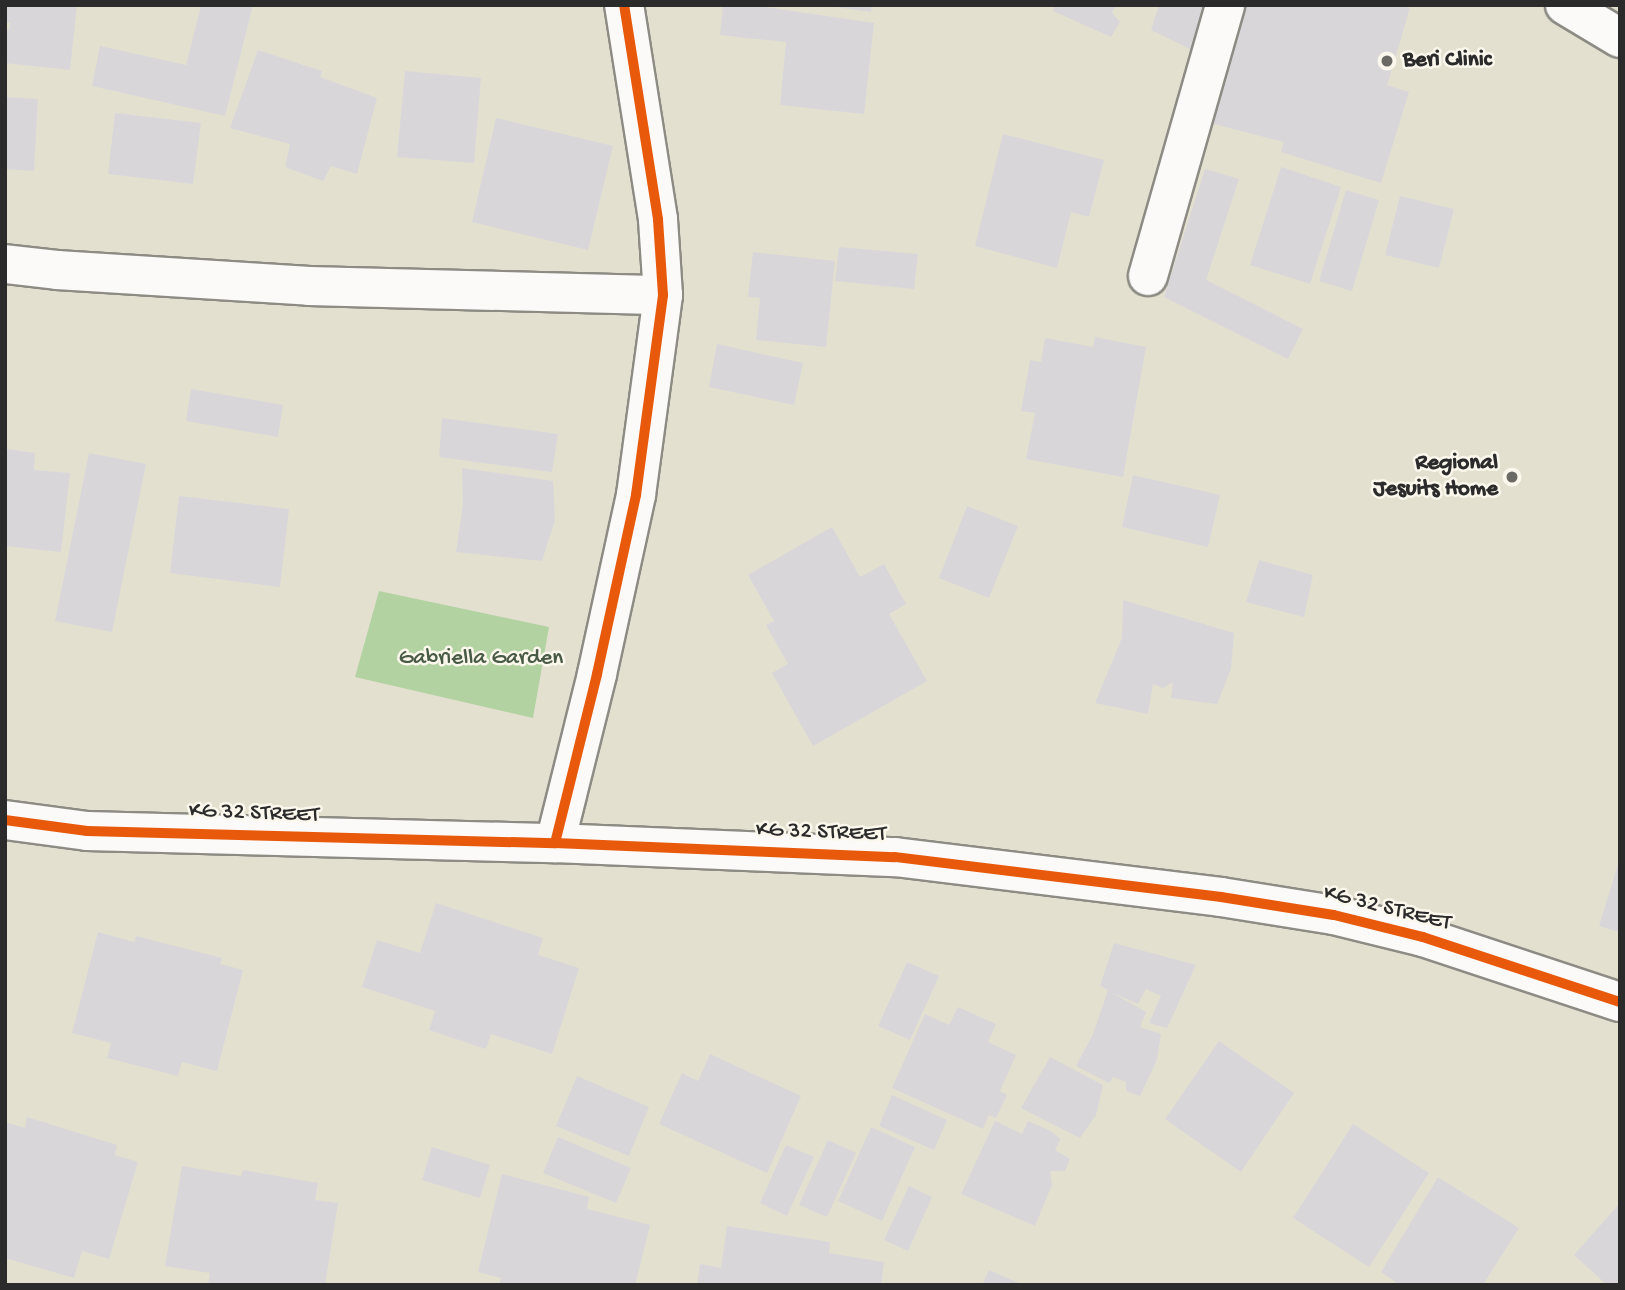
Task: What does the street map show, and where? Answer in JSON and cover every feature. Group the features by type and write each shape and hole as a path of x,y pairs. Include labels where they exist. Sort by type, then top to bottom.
{"street":[{"path":"555,843 597,674 636,495 663,296 658,219 624,5"},
{"path":"1149,276 1226,5"},
{"path":"1565,5 1620,38"},
{"path":"5,264 57,270 309,286 663,296"},
{"name":"KG 32 STREET","path":"5,820 87,831 555,843 895,857 1221,897 1334,915 1423,937 1620,1002"}],"green space":[{"name":"Gabriella Garden","path":"379,591 549,627 533,718 355,677"}],"building":[{"path":"5,5 77,5 70,70 5,63 5,30 9,30 10,23 5,22"},
{"path":"201,5 253,5 225,116 92,86 100,46 186,65"},
{"path":"723,5 752,5 874,23 864,114 780,105 786,42 720,35"},
{"path":"822,5 872,5 871,12"},
{"path":"1055,5 1116,5 1112,13 1120,22 1111,37 1053,11"},
{"path":"1159,5 1219,5 1198,53 1151,30"},
{"path":"1239,5 1404,5 1410,8 1387,85 1409,92 1381,183 1281,152 1284,142 1210,123"},
{"path":"258,50 322,71 320,77 377,98 357,174 331,166 323,181 285,167 290,144 230,128"},
{"path":"405,71 481,78 474,163 397,157"},
{"path":"5,97 38,99 34,171 5,169"},
{"path":"115,113 201,123 193,184 108,174"},
{"path":"496,118 613,146 588,250 472,222"},
{"path":"1003,134 1104,160 1089,217 1071,212 1057,268 975,246"},
{"path":"1281,167 1341,187 1310,284 1250,265"},
{"path":"1205,169 1239,179 1206,280 1303,329 1288,359 1164,297"},
{"path":"1346,190 1379,200 1352,291 1319,281"},
{"path":"1400,196 1454,209 1439,268 1385,255"},
{"path":"839,247 918,254 914,289 835,281"},
{"path":"753,252 835,261 826,347 756,340 760,298 748,297"},
{"path":"1095,337 1146,347 1123,477 1026,459 1035,413 1021,411 1030,360 1041,362 1045,338 1093,347"},
{"path":"717,344 803,363 794,405 709,387"},
{"path":"191,389 283,405 278,437 186,421"},
{"path":"442,418 558,434 552,472 439,457"},
{"path":"5,449 35,453 34,470 70,473 61,552 5,546"},
{"path":"89,453 146,464 112,632 55,621"},
{"path":"462,468 553,481 555,520 542,561 456,552 463,504"},
{"path":"1133,475 1220,495 1208,547 1122,527"},
{"path":"179,496 289,509 280,587 170,573"},
{"path":"967,506 1018,526 989,598 939,578"},
{"path":"832,527 860,577 884,564 906,604 889,614 927,681 813,746 772,673 788,664 766,625 774,621 748,575"},
{"path":"1259,560 1313,575 1304,617 1246,602"},
{"path":"1123,600 1234,633 1231,669 1217,704 1171,698 1173,682 1163,688 1153,684 1148,714 1095,703 1122,638"},
{"path":"1620,861 1620,932 1599,926"},
{"path":"436,903 543,938 538,955 579,968 552,1054 491,1034 486,1049 429,1030 435,1011 362,987 377,940 420,953"},
{"path":"98,932 134,942 136,936 222,958 220,964 243,970 217,1071 182,1062 178,1076 107,1058 111,1043 72,1033"},
{"path":"1114,943 1196,965 1167,1028 1149,1023 1161,996 1146,989 1138,1004 1111,992 1146,1012 1140,1027 1161,1034 1157,1060 1140,1096 1126,1091 1126,1082 1113,1077 1109,1083 1076,1066 1093,1034 1108,990 1100,986"},
{"path":"907,962 939,976 910,1040 878,1026"},
{"path":"958,1007 996,1024 988,1042 1016,1055 1000,1091 1007,1095 996,1118 989,1115 983,1129 892,1088 925,1014 949,1025"},
{"path":"1219,1041 1294,1093 1241,1172 1165,1119"},
{"path":"710,1054 801,1096 767,1173 659,1124 682,1073 698,1081"},
{"path":"1050,1057 1103,1085 1096,1115 1080,1138 1021,1108"},
{"path":"577,1076 649,1107 629,1156 556,1126"},
{"path":"892,1095 947,1120 934,1150 879,1126"},
{"path":"27,1117 117,1145 115,1155 138,1162 109,1259 82,1251 74,1278 5,1258 5,1122 25,1128"},
{"path":"995,1121 1022,1134 1028,1121 1049,1130 1061,1139 1055,1150 1070,1159 1065,1171 1050,1171 1052,1185 1035,1226 961,1194"},
{"path":"1353,1124 1429,1173 1369,1267 1293,1218"},
{"path":"871,1127 915,1147 882,1221 838,1201"},
{"path":"558,1137 631,1168 616,1203 543,1173"},
{"path":"828,1140 856,1153 827,1217 799,1205"},
{"path":"786,1145 814,1157 787,1216 760,1203"},
{"path":"432,1147 490,1165 480,1198 422,1180"},
{"path":"182,1166 241,1176 243,1170 318,1183 315,1200 338,1203 325,1285 208,1285 210,1273 165,1266"},
{"path":"502,1174 589,1197 587,1209 650,1225 635,1285 499,1285 501,1278 478,1272"},
{"path":"1438,1177 1519,1228 1483,1285 1400,1285 1381,1272"},
{"path":"909,1186 932,1197 908,1251 884,1240"},
{"path":"1620,1203 1620,1285 1607,1285 1574,1255"},
{"path":"727,1226 830,1242 829,1253 884,1262 881,1285 697,1285 700,1264 721,1268"},
{"path":"989,1270 1024,1285 982,1285"}],"cycle path":[{"path":"555,843 597,674 636,495 663,295 658,219 624,5"},
{"path":"5,820 87,831 555,843 895,857 1221,897 1334,915 1423,937 1620,1002"}],"place":[{"name":"Beri Clinic","path":"1387,61"},
{"name":"Regional Jesuits Home","path":"1512,477"}]}
